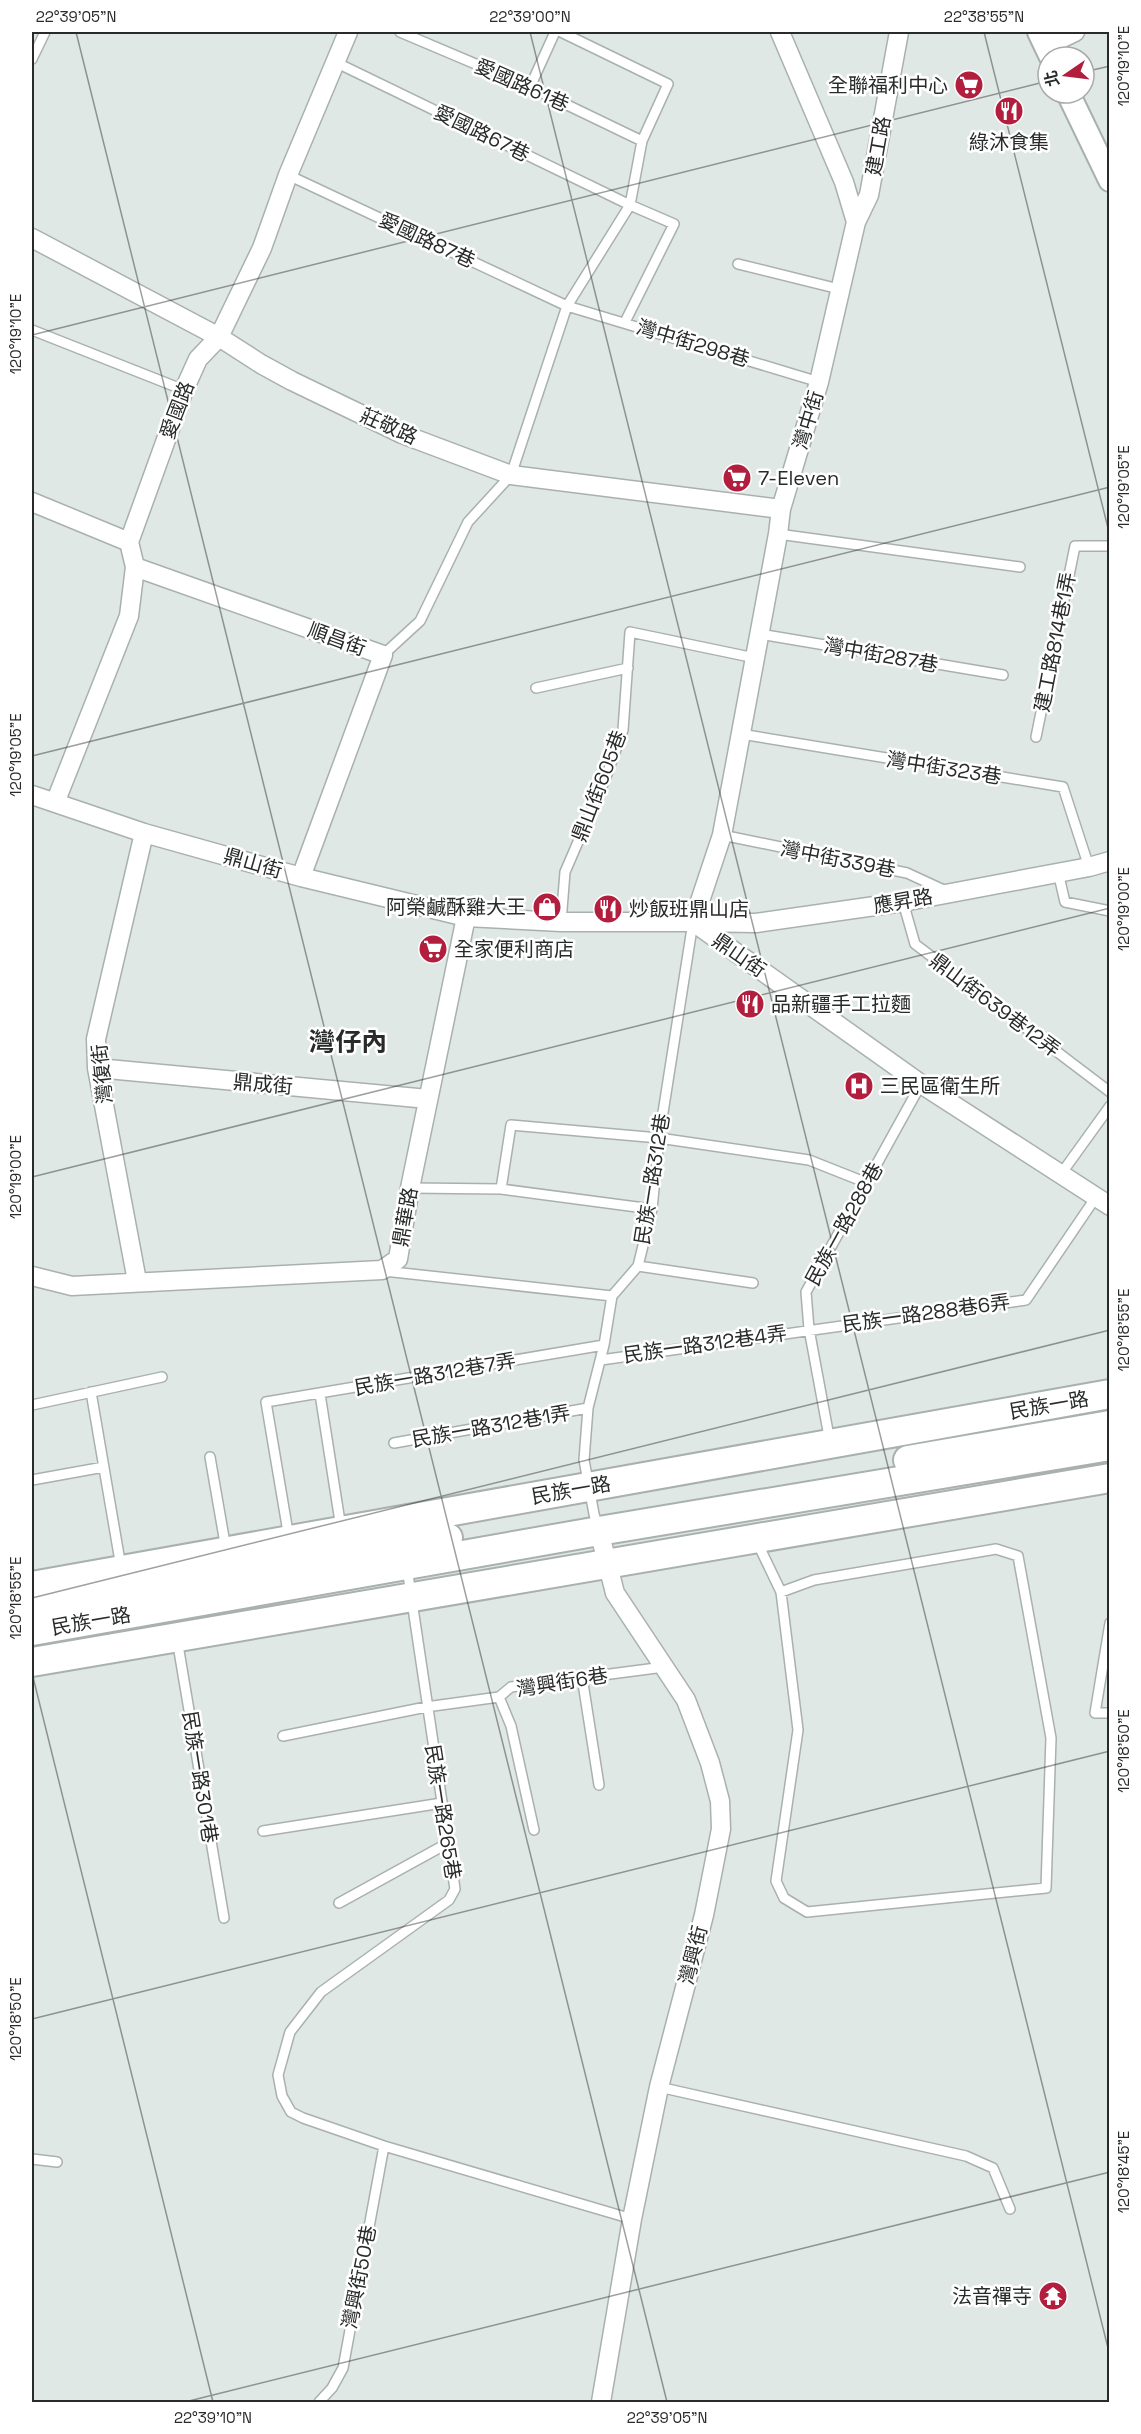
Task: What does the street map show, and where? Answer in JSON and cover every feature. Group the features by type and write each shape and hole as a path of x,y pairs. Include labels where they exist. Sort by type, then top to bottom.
{"main road":[{"name":"民族一路","path":"32,1631 407,1566 594,1510 830,1444 1110,1394"},
{"name":"民族一路","path":"32,1608 594,1510 1110,1425"},
{"name":"民族一路","path":"32,1586 342,1530 594,1510 1110,1446"},
{"name":"民族一路","path":"32,1662 1110,1478"}],"street":[{"name":"愛國路","path":"129,542 184,390 198,359 219,337 262,248 288,175 333,62 348,32"},
{"path":"780,32 844,182 856,222"},
{"name":"建工路","path":"856,222 869,195 899,32"},
{"path":"1045,45 1075,32"},
{"path":"1074,105 1110,180"},
{"name":"灣中街","path":"693,922 722,835 781,509 819,382 856,222"},
{"name":"莊敬路","path":"32,238 219,337 271,370 402,434 511,475 781,509"},
{"path":"32,502 129,542 135,567 129,615 55,803"},
{"name":"順昌街","path":"135,567 383,655 301,877"},
{"name":"鼎山街","path":"32,795 144,833 301,877 466,917 561,922 693,922 921,1084 1103,1202"},
{"name":"灣復街","path":"137,1281 97,1068 96,1039 144,833"},
{"name":"應昇路","path":"693,922 756,923 903,902 1089,867 1110,861"},
{"name":"鼎華路","path":"32,1276 72,1286 382,1270 398,1259 410,1188 466,917"},
{"name":"鼎成街","path":"97,1068 428,1099"},
{"name":"灣興街","path":"594,1510 615,1593 686,1700 710,1763 720,1801 721,1829 704,1915 659,2087 632,2219 602,2403"}],"lane":[{"path":"32,59 45,32"},
{"name":"愛國路61巷","path":"400,32 530,87 642,141"},
{"path":"530,87 555,32"},
{"path":"383,655 420,621 468,522 511,475 567,306 630,205 642,141 668,84 561,32"},
{"name":"愛國路67巷","path":"333,62 674,224 625,322"},
{"name":"愛國路87巷","path":"288,175 567,306"},
{"path":"738,264 839,289"},
{"name":"灣中街298巷","path":"567,306 819,382"},
{"path":"32,330 184,390"},
{"path":"778,534 1020,567"},
{"name":"建工路814巷1弄","path":"1036,737 1075,546 1110,546"},
{"name":"鼎山街605巷","path":"561,922 565,872 606,777 623,730 630,632 755,658"},
{"name":"灣中街287巷","path":"760,634 1003,675"},
{"path":"536,688 628,668"},
{"name":"灣中街323巷","path":"741,734 1063,787 1089,867"},
{"name":"灣中街339巷","path":"722,835 907,873 951,893"},
{"path":"1058,872 1065,902 1110,911"},
{"name":"鼎山街639巷12弄","path":"903,902 915,944 1110,1092"},
{"name":"民族一路312巷","path":"612,1296 638,1266 652,1209 658,1138 693,922"},
{"name":"民族一路288巷","path":"830,1444 809,1329 806,1293 921,1084"},
{"path":"1061,1174 1110,1106"},
{"path":"501,1189 511,1125 658,1138 809,1160 867,1183"},
{"path":"410,1188 501,1189 652,1209"},
{"name":"民族一路288巷6弄","path":"809,1329 1026,1300 1103,1202"},
{"path":"638,1266 753,1283"},
{"path":"382,1270 612,1296 601,1360 588,1408 584,1460 594,1510"},
{"name":"民族一路312巷4弄","path":"601,1360 809,1329"},
{"name":"民族一路312巷7弄","path":"289,1540 266,1402 604,1345"},
{"path":"32,1405 162,1377"},
{"path":"91,1392 121,1570"},
{"path":"320,1394 342,1530"},
{"name":"民族一路312巷1弄","path":"394,1443 588,1408"},
{"path":"210,1457 226,1551"},
{"path":"32,1480 104,1467"},
{"path":"755,1539 781,1592 798,1730 776,1881 784,1898 807,1912 1046,1888 1051,1738 1018,1556 996,1549 814,1580 781,1592"},
{"name":"民族一路265巷","path":"384,2146 291,2112 282,2096 278,2075 290,2032 321,1992 449,1900 455,1889 426,1707 407,1566"},
{"path":"1110,1623 1095,1713 1110,1713"},
{"name":"民族一路301巷","path":"177,1636 224,1918"},
{"name":"灣興街6巷","path":"283,1736 426,1707 499,1697 512,1687 664,1666"},
{"path":"582,1677 599,1785"},
{"path":"499,1697 511,1726 534,1830"},
{"path":"263,1831 442,1803"},
{"path":"339,1903 448,1843"},
{"path":"659,2087 966,2156 993,2168 1010,2209"},
{"path":"384,2146 632,2219"},
{"name":"灣興街50巷","path":"319,2403 332,2388 343,2368 384,2146"},
{"path":"32,2159 57,2162"}],"place":[{"name":"全聯福利中心","path":"969,85"},
{"name":"綠沐食集","path":"1009,111"},
{"name":"7-Eleven","path":"737,478"},
{"name":"阿榮鹹酥雞大王","path":"547,907"},
{"name":"炒飯班鼎山店","path":"608,909"},
{"name":"全家便利商店","path":"433,949"},
{"name":"品新疆手工拉麵","path":"750,1004"},
{"name":"三民區衛生所","path":"859,1086"},
{"name":"法音禪寺","path":"1053,2296"}],"district":[{"name":"灣仔內","path":"348,1042"}]}
